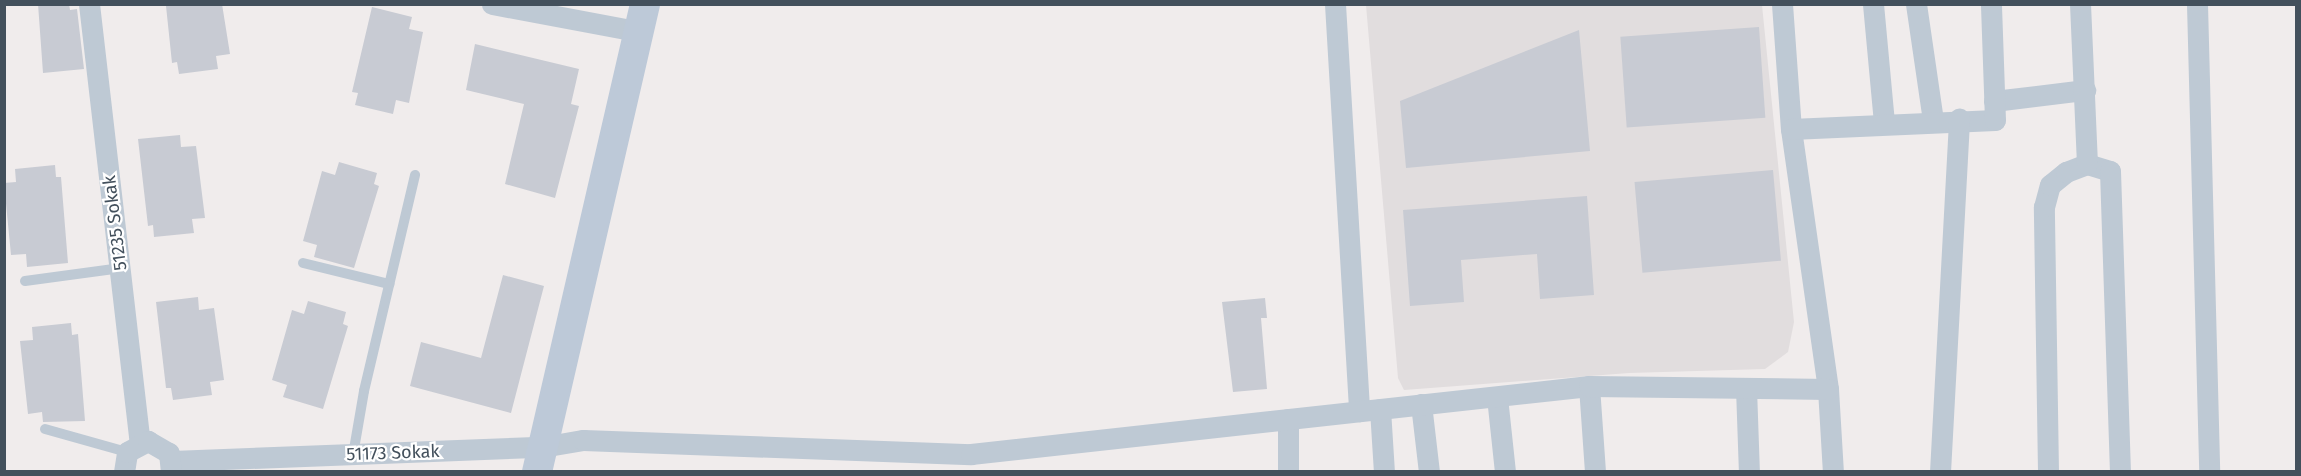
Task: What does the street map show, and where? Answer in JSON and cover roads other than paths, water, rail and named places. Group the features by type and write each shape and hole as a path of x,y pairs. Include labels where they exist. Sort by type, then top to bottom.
{"main road":[{"path":"539,459 594,216 643,18"}],"street":[{"name":"51235 Sokak","path":"90,4 121,268 130,455"},
{"path":"492,4 643,18"},
{"path":"1335,4 1370,410 1384,471"},
{"path":"1782,4 1791,129 1828,389 1833,471"},
{"path":"1873,4 1884,123"},
{"path":"1917,4 1933,121"},
{"path":"1791,129 1959,119 1995,120 1991,4"},
{"path":"2080,4 2086,164"},
{"path":"2197,4 2209,471"},
{"path":"1994,101 2085,90"},
{"path":"1940,471 1959,119"},
{"path":"2048,471 2044,207 2050,184 2066,172 2086,164 2110,171 2120,471"},
{"path":"1589,386 1595,471"},
{"name":"51173 Sokak","path":"172,466 353,454 539,459 583,440 974,463 1288,419 1589,386 1828,389"},
{"path":"1746,388 1749,471"},
{"path":"1497,396 1505,471"},
{"path":"1421,404 1429,471"},
{"path":"1288,419 1288,471"},
{"path":"130,455 164,447 172,466"}],"lane":[{"path":"353,454 364,391 415,175"},
{"path":"303,263 389,284"},
{"path":"25,280 121,268"},
{"path":"45,429 130,455"}]}
